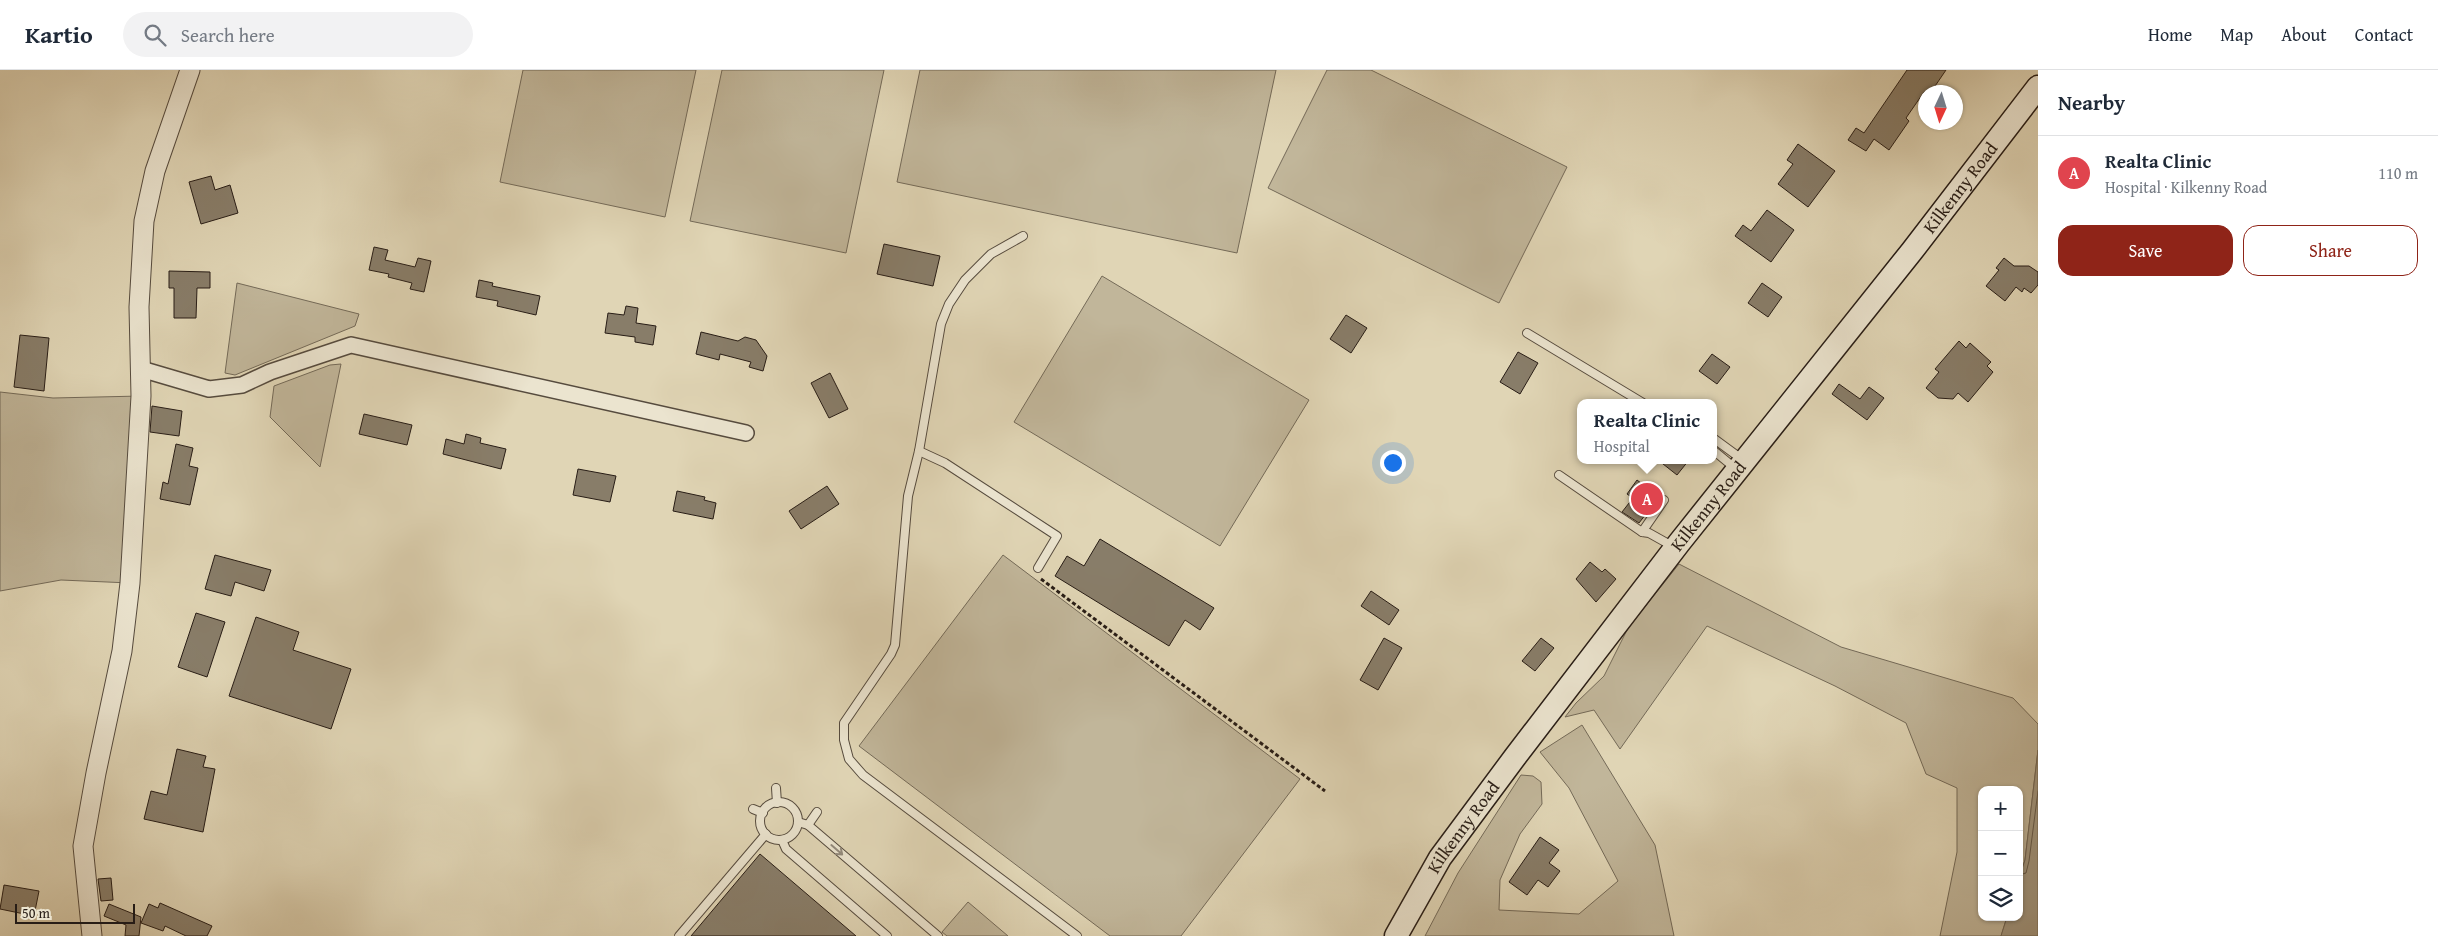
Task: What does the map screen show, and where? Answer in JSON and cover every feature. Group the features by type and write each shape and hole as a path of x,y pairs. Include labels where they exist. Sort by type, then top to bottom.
{"main road":[{"name":"Kilkenny Road","path":"1396,936 1440,858 1676,548 1912,251 2038,87"}],"street":[{"path":"92,936 83,846 122,651 130,583 142,396 139,307 144,221 155,171 190,70"},
{"path":"141,369 209,389 242,385 270,372 352,345 746,433"}],"lane":[{"path":"1023,236 991,254 965,280 949,304 941,324 919,452 908,496 895,645 892,654 844,723 844,740 849,759 862,775 1077,936"},
{"path":"1527,333 1636,399"},
{"path":"1717,442 1741,466"},
{"path":"919,452 945,463 1056,536 1038,568"},
{"path":"1717,452 1741,466"},
{"path":"1559,475 1642,532 1650,533 1676,548"},
{"path":"1642,532 1664,500"},
{"path":"776,788 777,803"},
{"path":"777,803 783,803 794,810 798,822 794,834 782,840 771,838 766,834 761,824 763,813 771,805 777,803"},
{"path":"753,809 763,813"},
{"path":"808,825 818,812"},
{"path":"798,822 808,825 938,936"},
{"path":"680,936 766,834"},
{"path":"782,840 786,849 887,936"}],"path":[{"path":"1038,568 1042,580 1325,791"}],"shaded area":[{"path":"523,70 696,70 665,217 500,182"},
{"path":"722,70 884,70 846,253 690,221"},
{"path":"920,70 1276,70 1237,253 897,182"},
{"path":"1327,70 1371,70 1567,167 1499,303 1268,188"},
{"path":"1102,276 1309,400 1220,546 1014,422"},
{"path":"237,283 359,314 355,326 235,375 225,373"},
{"path":"341,364 320,467 270,417 274,386 330,365"},
{"path":"0,392 53,398 141,396 130,583 61,580 0,591"},
{"path":"1003,555 1300,779 1181,936 1110,936 859,746"},
{"path":"1679,564 1841,647 2013,698 2038,724 2038,750 2023,866 2023,786 1978,786 1978,921 2006,921 2001,936 1940,936 1957,852 1957,788 1926,774 1906,723 1835,686 1707,626 1620,749 1594,710 1565,717 1576,703 1604,676 1628,628"},
{"path":"1582,725 1655,845 1674,936 1425,936 1458,873 1521,775 1533,776 1541,782 1542,804 1520,834 1500,880 1499,910 1579,914 1618,881 1569,788 1540,752"},
{"path":"968,902 1008,936 947,936 942,932"}],"water":[{"path":"2038,750 2038,936 2001,936 2006,921 2023,921 2023,866"}],"building":[{"path":"1907,70 1946,70 1936,85 1918,85 1918,101 1906,118 1909,121 1889,150 1874,139 1866,151 1848,140 1856,128 1864,133"},
{"path":"1798,144 1835,171 1808,207 1778,184 1793,164 1787,160"},
{"path":"211,176 215,190 230,185 238,213 201,224 189,182"},
{"path":"1767,210 1794,230 1771,262 1735,236 1743,225 1751,231"},
{"path":"884,244 940,256 933,286 877,274"},
{"path":"374,247 388,250 385,260 415,267 418,258 431,261 424,292 410,289 412,283 388,277 389,274 369,270"},
{"path":"2004,258 2014,266 2029,266 2038,272 2038,285 2031,293 2024,288 2022,292 2016,287 2005,301 1986,286 1999,270 1996,268"},
{"path":"169,271 210,272 210,288 197,288 196,318 174,318 174,288 169,288"},
{"path":"479,280 493,283 492,286 540,296 536,315 497,306 498,301 476,297"},
{"path":"1762,283 1782,297 1768,317 1748,303"},
{"path":"626,306 638,308 636,323 656,326 653,345 635,342 635,337 605,333 608,313 624,315"},
{"path":"1346,315 1367,328 1351,353 1330,339"},
{"path":"701,332 738,341 745,337 756,340 767,356 763,371 749,367 751,362 720,354 719,360 696,354"},
{"path":"20,335 49,338 44,391 14,387"},
{"path":"1959,341 1966,348 1970,343 1991,362 1987,366 1993,372 1968,402 1958,393 1953,399 1938,398 1926,388 1939,372 1935,369"},
{"path":"1518,352 1538,363 1520,394 1500,382"},
{"path":"1712,354 1730,367 1717,384 1699,371"},
{"path":"830,373 848,409 829,418 811,383"},
{"path":"1839,384 1860,399 1869,387 1884,398 1867,420 1832,394"},
{"path":"152,406 182,411 179,436 150,432"},
{"path":"364,414 412,425 407,445 359,434"},
{"path":"466,434 481,438 480,443 506,449 501,469 443,454 446,439 464,444"},
{"path":"176,444 193,448 189,466 198,468 190,505 160,499 163,482 168,484"},
{"path":"1663,464 1686,464 1677,475"},
{"path":"578,469 616,476 610,502 573,495"},
{"path":"1637,480 1659,497 1639,523 1622,512 1633,498 1627,494"},
{"path":"827,486 839,504 801,529 789,511"},
{"path":"677,491 705,497 704,500 716,503 713,519 673,511"},
{"path":"1100,539 1214,608 1200,630 1185,620 1169,646 1055,576 1067,556 1084,566"},
{"path":"215,555 271,570 264,591 235,582 231,596 205,589"},
{"path":"1590,562 1602,572 1605,569 1616,579 1596,602 1576,579"},
{"path":"1371,591 1399,610 1389,625 1361,606"},
{"path":"196,613 225,622 207,677 178,667"},
{"path":"256,617 299,632 293,650 351,669 331,729 229,696"},
{"path":"1384,638 1402,648 1378,690 1360,680"},
{"path":"1541,638 1554,648 1535,671 1522,661"},
{"path":"177,749 206,756 203,767 215,769 203,832 144,819 151,791 167,795"},
{"path":"1540,837 1559,850 1549,863 1560,871 1548,887 1538,880 1527,895 1509,882"},
{"path":"760,854 856,936 691,936"},
{"path":"111,878 113,900 101,901 98,879"},
{"path":"4,885 39,891 34,916 0,909"},
{"path":"160,903 212,926 207,936 186,936 165,926 163,931 141,923 149,904 158,908"},
{"path":"109,904 141,917 139,936 125,936 126,925 104,916"}],"place":[{"name":"Realta Clinic","path":"1647,499"}]}
